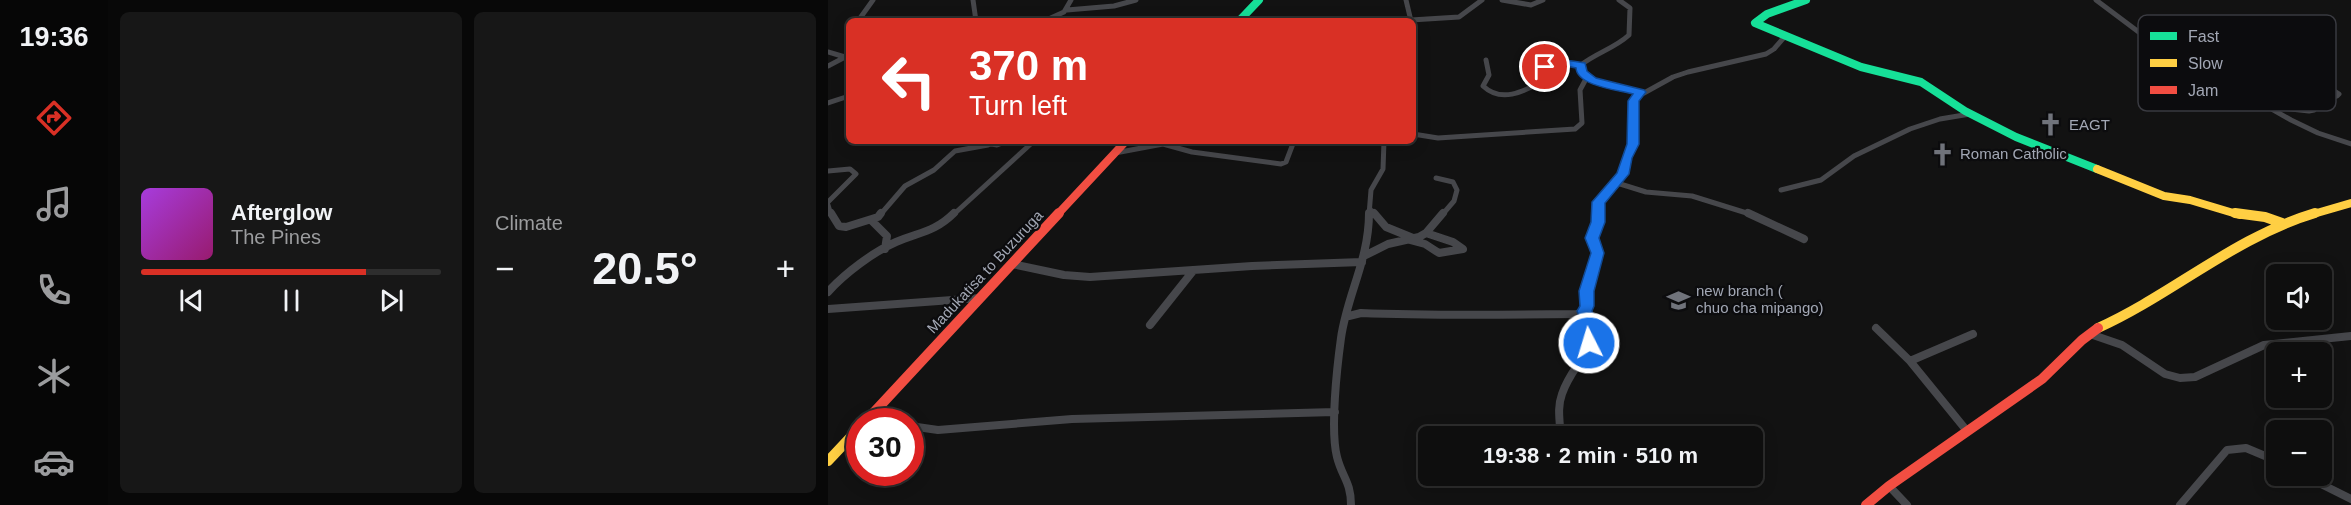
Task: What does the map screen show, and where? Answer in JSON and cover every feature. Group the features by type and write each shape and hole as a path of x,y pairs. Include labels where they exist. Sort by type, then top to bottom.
{"street":[{"path":"860,18 873,0"},
{"path":"973,0 976,18"},
{"path":"1067,10 1071,0"},
{"path":"1050,18 1067,10 1114,6 1136,0"},
{"path":"1242,18 1258,0"},
{"path":"1406,0 1411,18"},
{"path":"1416,21 1459,17 1482,0"},
{"path":"1502,0 1533,5 1543,0"},
{"path":"1486,60 1489,75 1483,86 1485,90 1496,94 1523,93 1541,82 1544,69 1552,63 1581,65 1629,35 1630,8 1619,0"},
{"path":"1806,0 1767,14 1755,21 1762,27 1861,67 1921,82 1970,114 2032,144 2151,192 2282,223"},
{"path":"2096,0 2138,32"},
{"path":"1581,65 1582,72 1587,78 1640,92 1652,91 1673,77 1688,72 1766,54 1774,49 1786,35"},
{"path":"828,52 846,56"},
{"path":"828,66 846,57"},
{"path":"1416,134 1438,138 1575,129 1582,123 1580,90 1587,78"},
{"path":"1560,426 1557,402 1584,356 1591,337 1589,319 1585,311 1586,291 1598,253 1592,238 1598,222 1599,202 1623,174 1626,158 1633,144 1633,104 1640,92"},
{"path":"828,103 846,97"},
{"path":"2277,111 2319,133 2351,144"},
{"path":"1781,190 1821,180 1831,175 1854,156 1895,136 1950,116 1970,114"},
{"path":"828,171 850,169 856,174 828,203 833,220 839,226 871,220 887,208 905,186 934,170 954,152 982,144"},
{"path":"828,292 840,278 885,249 941,226 985,183 1030,144"},
{"name":"Madukatisa to Buzuruga","path":"877,408 1123,144"},
{"path":"1115,153 1163,144 1177,146 1192,153 1281,164 1286,162 1293,144"},
{"path":"1351,505 1351,489 1337,457 1335,412 1340,375 1340,343 1370,234 1373,186 1382,171 1384,144"},
{"path":"1012,264 1064,275 1090,277 1363,260 1388,244 1426,233 1456,197 1457,190 1453,182 1436,178"},
{"path":"1617,183 1646,192 1692,196 1756,216 1804,239"},
{"path":"1866,505 1889,486 2042,379 2090,334 2131,313 2202,267 2282,223 2351,203"},
{"path":"1370,209 1386,227 1425,244 1439,253 1463,249 1453,242 1426,233"},
{"path":"871,220 887,236 885,249"},
{"path":"1150,325 1193,271"},
{"path":"828,309 980,298"},
{"path":"1348,316 1361,313 1443,316 1478,313 1577,314 1585,311"},
{"path":"1876,328 1910,361 1966,431"},
{"path":"1910,361 1973,334"},
{"path":"2090,334 2122,345 2165,374 2181,378 2195,377 2264,345 2351,336"},
{"path":"924,428 938,430 1072,419 1335,412"},
{"path":"828,460 846,441"},
{"path":"2180,505 2227,450 2236,446 2246,447 2266,456"},
{"path":"1889,486 1907,505"},
{"path":"2326,486 2351,499"}],"traffic: fast":[{"path":"1242,18 1259,0"},
{"path":"1806,0 1767,14 1755,23 1861,67 1921,82 1965,111 2016,137 2097,169"}],"traffic: slow":[{"path":"2097,169 2164,196 2190,200 2240,215 2265,217 2282,223"},
{"path":"2098,328 2131,313 2202,267 2282,223 2351,203"},
{"path":"828,461 846,442"}],"traffic: jam":[{"path":"878,408 1123,144"},
{"path":"1866,505 1889,486 2042,379 2082,340 2098,328"}],"place":[{"name":"EAGT","path":"2051,125"},
{"name":"Roman Catholic","path":"1942,154"},
{"name":"new branch ( chuo cha mipango)","path":"1678,300"}],"route":[{"path":"1545,67 1559,62 1581,65 1582,72 1593,81 1640,92 1633,101 1633,144 1626,158 1623,174 1618,182 1600,198 1599,202 1598,222 1592,238 1598,253 1586,291 1585,311 1591,329 1589,343"}]}
